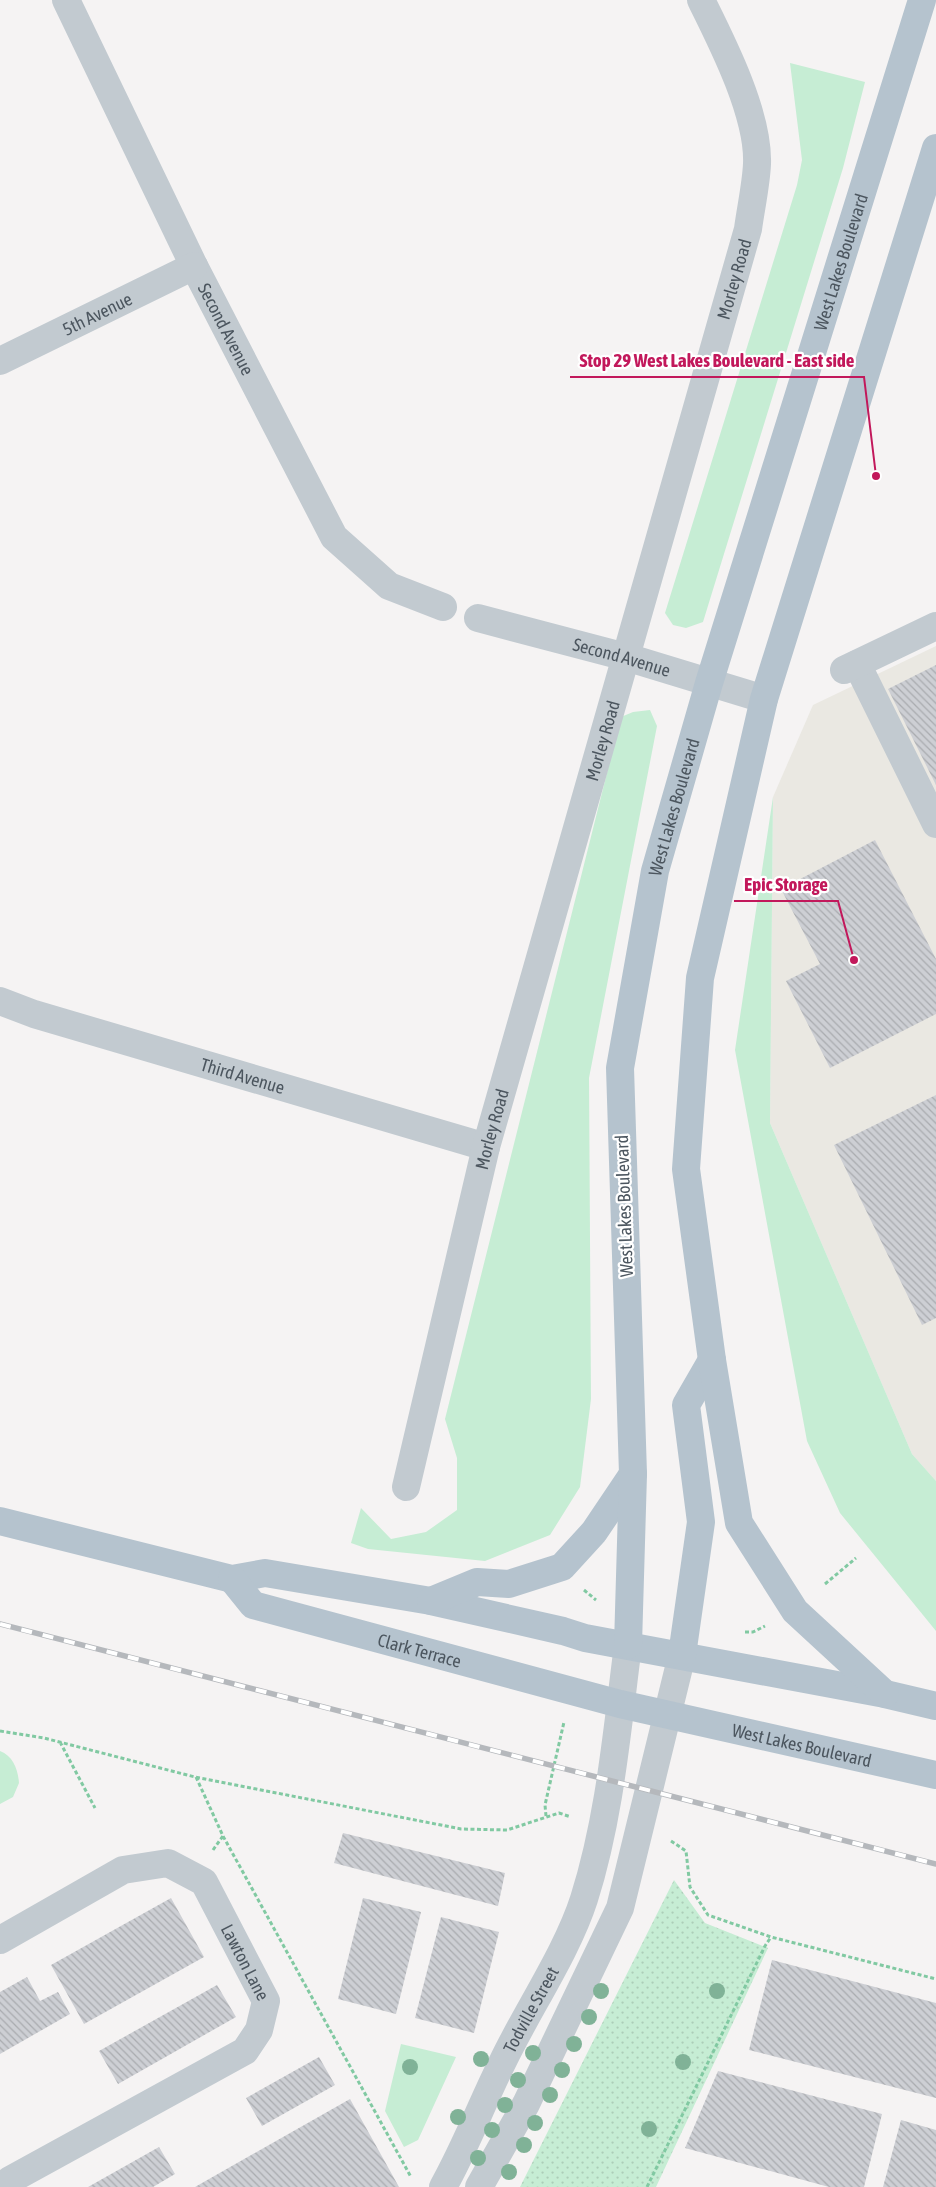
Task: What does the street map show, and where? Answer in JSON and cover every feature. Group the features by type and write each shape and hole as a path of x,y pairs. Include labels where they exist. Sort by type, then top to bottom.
{"main road":[{"name":"West Lakes Boulevard","path":"628,1645 633,1474 620,1068 655,871 709,682 922,0"},
{"path":"885,1694 795,1610 777,1586 739,1523 712,1360 686,1169 699,987 764,699 936,148"},
{"path":"682,1655 702,1522 686,1405 712,1360"},
{"path":"431,1601 477,1582 509,1584 562,1567 594,1532 633,1474"},
{"path":"0,1521 232,1579 265,1573 431,1601 563,1631 585,1638 885,1694 936,1706"},
{"name":"Clark Terrace","path":"232,1579 253,1605 620,1704"},
{"name":"West Lakes Boulevard","path":"620,1704 936,1775"}],"street":[{"name":"Second Avenue","path":"66,0 194,266 334,537 389,586 443,607"},
{"name":"Morley Road","path":"406,1487 486,1147 748,229 757,162 750,117 727,52 701,0"},
{"name":"5th Avenue","path":"0,361 194,266"},
{"name":"Second Avenue","path":"478,618 626,657 764,699"},
{"path":"936,626 850,667 936,824"},
{"name":"Third Avenue","path":"0,1001 34,1014 486,1147"},
{"name":"West Lakes Boulevard","path":"603,1827 628,1645"},
{"path":"668,1715 682,1655"},
{"name":"Todville Street","path":"479,2187 526,2104 608,1938 620,1908 668,1715"},
{"name":"Todville Street","path":"443,2187 461,2156 503,2061 570,1932 584,1900 603,1827"},
{"name":"Lawton Lane","path":"0,1940 123,1870 168,1863 204,1882 266,2001 258,2030 245,2051 10,2180 1,2187"}],"path":[{"path":"825,1584 856,1558"},
{"path":"582,1588 593,1599 604,1602"},
{"path":"737,1632 753,1632 767,1625"},
{"path":"546,1816 545,1805 566,1715"},
{"path":"0,1731 60,1742 196,1777 461,1829 507,1830 560,1813 574,1818"},
{"path":"60,1742 95,1808"},
{"path":"196,1777 223,1836 415,2184"},
{"path":"667,1838 686,1851 690,1887 708,1915 771,1937 936,1980"},
{"path":"647,2187 771,1937"}],"shaded area":[{"path":"936,646 936,1481 912,1454 770,1123 773,797 813,705"}],"green space":[{"path":"790,63 865,82 843,168 703,622 686,628 673,625 665,613 797,185 802,160"},
{"path":"650,710 657,726 589,1078 591,1399 580,1487 550,1535 485,1561 368,1549 351,1543 361,1508 391,1539 426,1532 457,1510 457,1458 445,1419 621,717 633,712"},
{"path":"773,797 770,1123 912,1454 936,1481 936,1631 840,1513 807,1441 735,1050"},
{"path":"0,1751 5,1753 14,1764 19,1783 13,1797 0,1804"},
{"path":"674,1880 705,1923 768,1948 656,2187 520,2187"},
{"path":"401,2044 456,2057 418,2140 404,2147 385,2111"}],"building":[{"path":"936,665 936,785 888,689"},
{"path":"875,840 936,959 936,1014 830,1068 786,981 820,964 781,889"},
{"path":"936,1095 936,1318 922,1325 834,1145"},
{"path":"343,1833 505,1873 498,1906 334,1863"},
{"path":"171,1898 204,1957 84,2024 51,1965"},
{"path":"363,1898 421,1912 396,2014 338,1999"},
{"path":"441,1917 499,1932 474,2033 415,2018"},
{"path":"772,1960 936,2003 936,2098 749,2050"},
{"path":"27,1977 40,2001 58,1992 70,2014 0,2054 0,1992"},
{"path":"217,1985 236,2017 118,2084 99,2051"},
{"path":"319,2057 335,2085 262,2126 246,2098"},
{"path":"718,2071 882,2114 864,2187 829,2187 685,2148"},
{"path":"350,2099 399,2187 195,2187"},
{"path":"901,2120 936,2130 936,2187 883,2187"},
{"path":"159,2147 175,2174 153,2187 88,2187"}],"railway":[{"path":"0,1624 936,1864"}],"place":[{"name":"Stop 29 West Lakes Boulevard - East side","path":"876,476"},
{"name":"Epic Storage","path":"854,960"}]}
